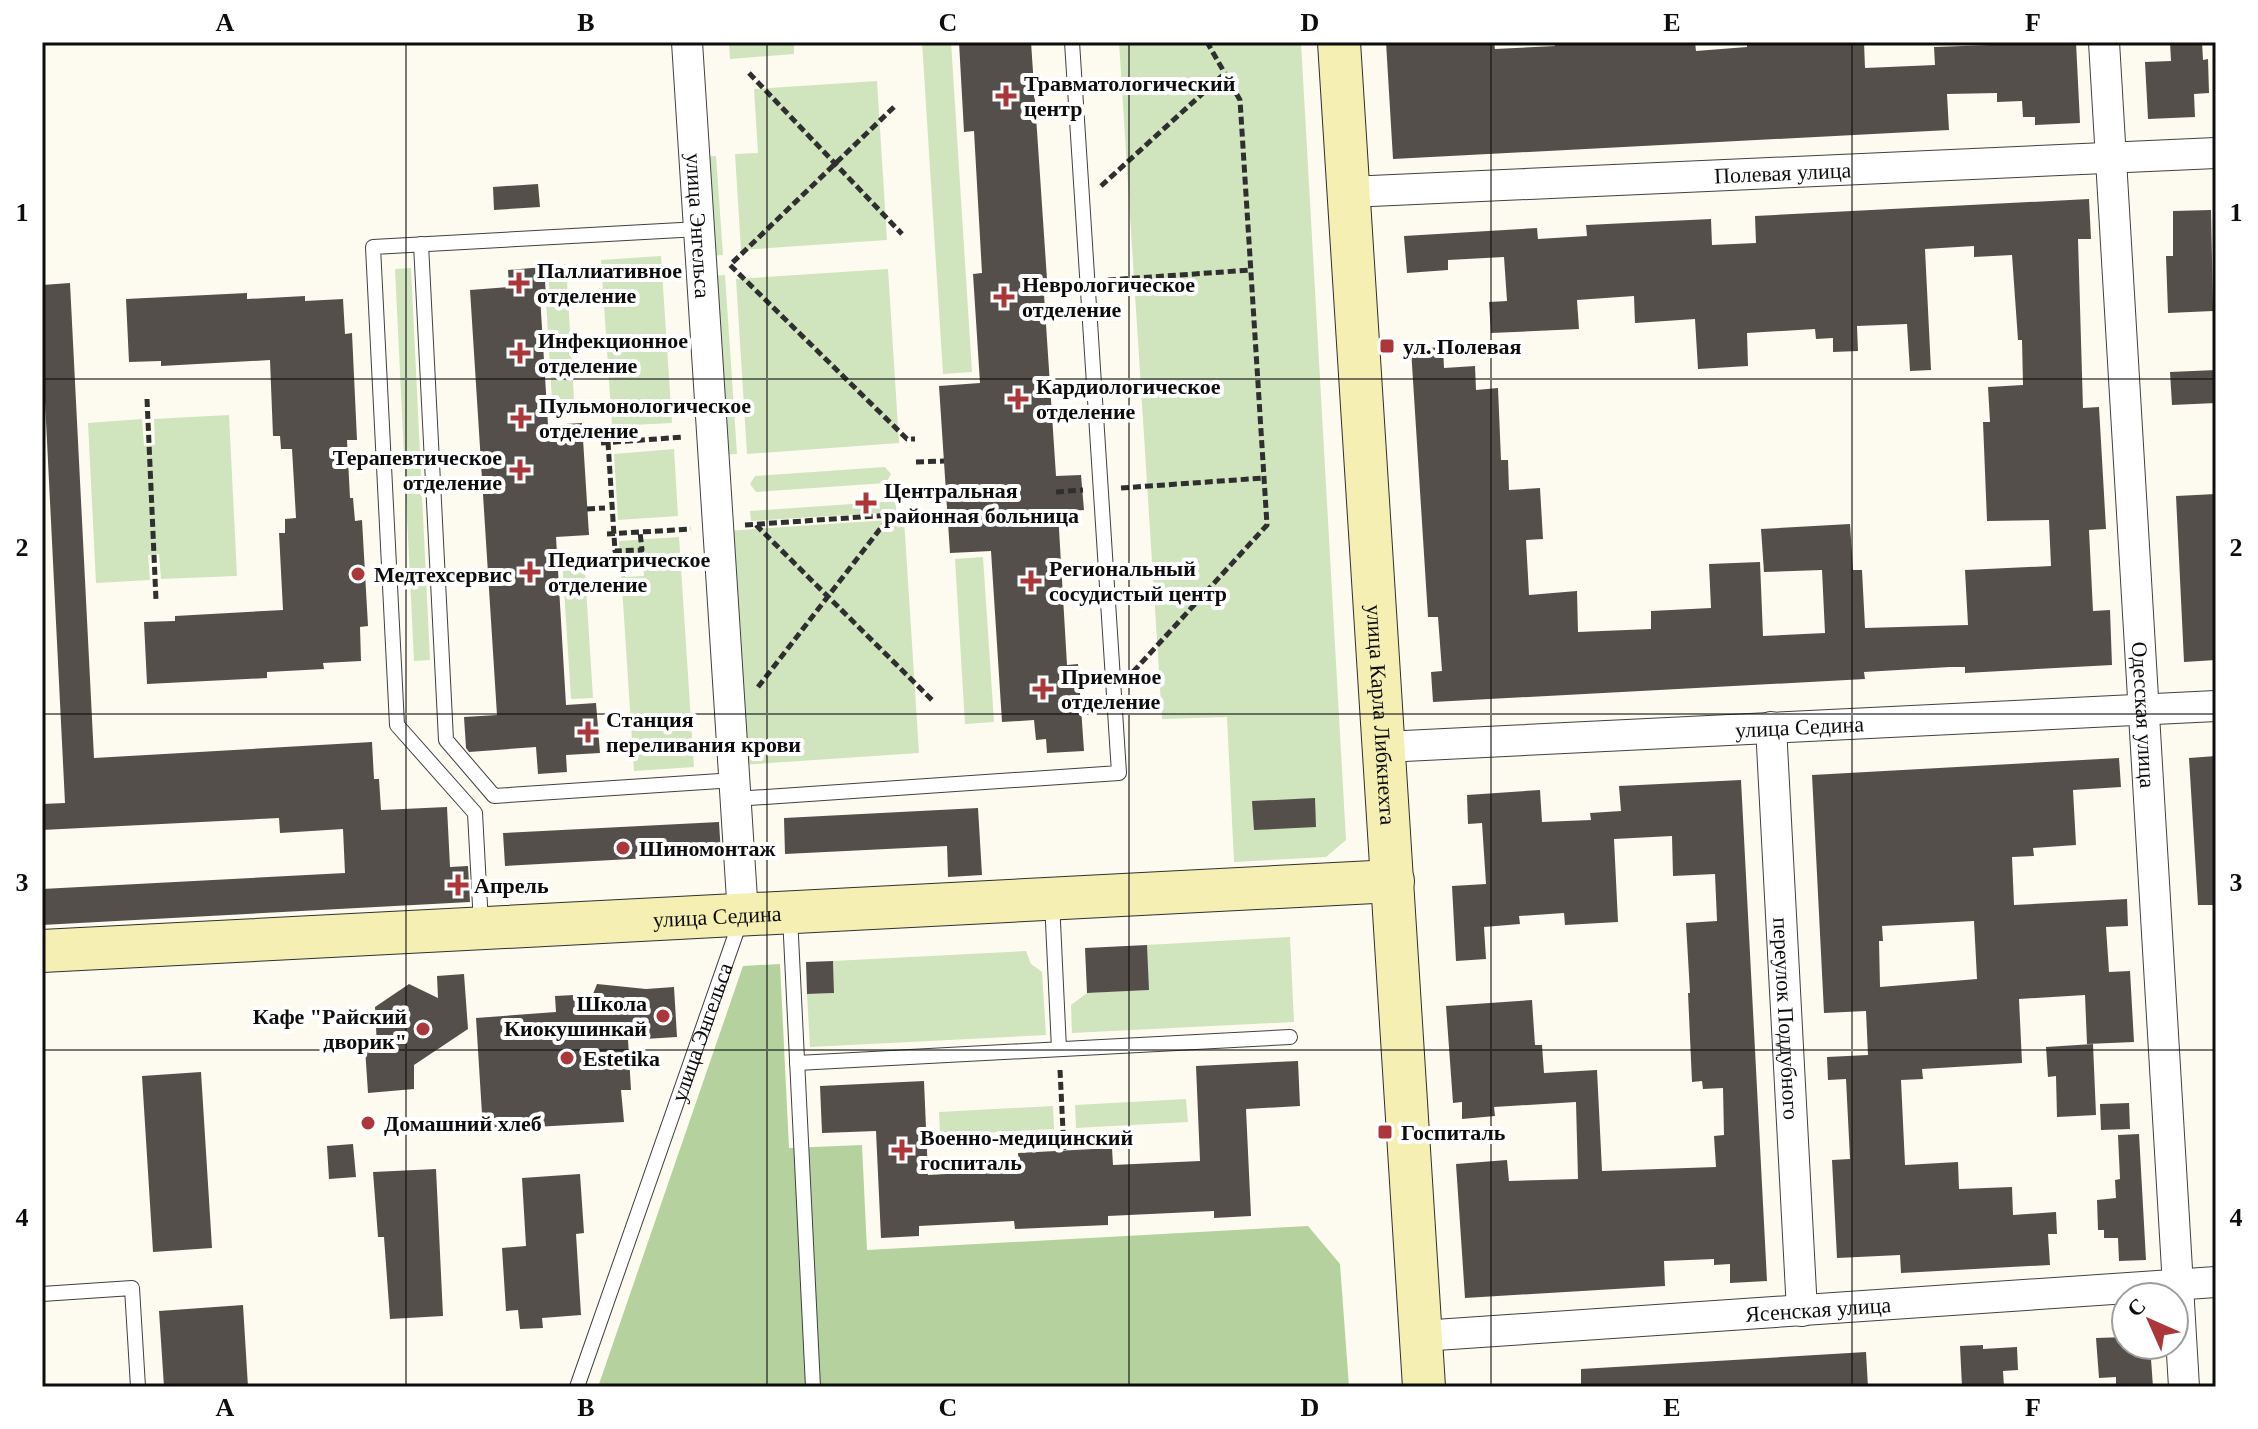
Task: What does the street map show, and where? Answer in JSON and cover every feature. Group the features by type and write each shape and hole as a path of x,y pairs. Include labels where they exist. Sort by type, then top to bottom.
{"street":[{"name":"улица Энгельса","path":"687,42 743,915"},
{"name":"улица Карла Либкнехта","path":"1339,42 1424,1387"},
{"name":"Одесская улица","path":"2104,42 2178,1281"},
{"name":"Полевая улица","path":"1349,192 2216,153"},
{"name":"улица Седина","path":"1384,747 2216,706"},
{"name":"переулок Поддубного","path":"1771,727 1802,1311"},
{"name":"улица Седина","path":"42,951 1393,881"},
{"name":"Ясенская улица","path":"2190,1283 2216,1282"},
{"name":"Ясенская улица","path":"1421,1336 2110,1289"},
{"name":"Одесская улица","path":"2182,1361 2184,1387"}],"lane":[{"path":"421,244 446,740 494,796 1119,773 1072,42"},
{"path":"481,929 475,813 397,725 373,247 699,229"},
{"path":"1052,899 1059,1049"},
{"path":"790,912 813,1387"},
{"name":"улица Энгельса","path":"577,1387 743,915"},
{"path":"797,1063 1290,1037"},
{"path":"42,1294 132,1288 138,1387"}],"path":[{"path":"1114,693 1267,525 1240,100 1207,42"},
{"path":"749,73 902,234"},
{"path":"1082,203 1225,73"},
{"path":"894,107 730,265 907,439 915,439"},
{"path":"1087,281 1251,270"},
{"path":"147,399 156,600"},
{"path":"640,532 642,550 615,551 610,534 604,443 686,437"},
{"path":"916,462 944,461"},
{"path":"1056,492 1264,478"},
{"path":"587,509 605,508"},
{"path":"610,534 920,513"},
{"path":"731,723 890,516"},
{"path":"755,524 932,700"},
{"path":"1059,1049 1064,1151"}],"green space":[{"path":"729,42 794,42 794,54 730,59"},
{"path":"922,42 951,42 972,372 943,374"},
{"path":"1119,42 1301,42 1346,840 1326,857 1234,862 1227,717 1162,719"},
{"path":"877,81 887,240 741,250 735,154 758,153 754,89"},
{"path":"716,156 723,255 707,256 701,157"},
{"path":"661,256 672,423 612,426 601,260"},
{"path":"566,264 575,416 553,418 546,300 550,300 548,266"},
{"path":"411,268 430,660 414,661 395,269"},
{"path":"888,269 899,443 747,454 736,279"},
{"path":"725,275 737,454 721,455 710,276"},
{"path":"229,415 237,576 161,579 159,554 148,555 150,580 96,583 88,423 142,419 144,446 155,445 154,419"},
{"path":"674,449 678,516 618,520 614,454"},
{"path":"885,467 891,474 886,483 756,492 750,484 755,476"},
{"path":"896,501 896,512 751,521 750,511"},
{"path":"904,519 919,753 741,765 726,531"},
{"path":"679,537 694,767 634,771 619,541","holes":["643,556 644,576 625,577 624,557"]},
{"path":"584,556 593,698 571,699 562,558"},
{"path":"983,557 994,722 965,724 955,559"},
{"path":"1290,937 1294,1022 1072,1033 1071,1005 1087,993 1148,990 1147,945"},
{"path":"1026,951 1031,964 1042,972 1046,1035 810,1047 807,994 834,993 833,961"},
{"path":"780,964 789,1148 862,1145 867,1250 1308,1226 1340,1264 1349,1387 598,1387 743,966"},
{"path":"1186,1099 1188,1122 1076,1128 1075,1105"},
{"path":"1053,1106 1054,1129 940,1135 939,1112"}],"building":[{"path":"959,42 1031,42 1048,294 1044,294 1056,476 1081,475 1084,510 1058,512 1067,665 1078,664 1084,751 1047,753 1046,739 1036,740 1034,720 1002,722 991,551 950,553 939,386 980,383 973,274 982,273 974,131 964,132"},
{"path":"1386,42 1494,42 1495,49 1555,46 1554,42 1598,42 1598,45 1695,42 1696,51 1747,47 1747,42 1864,42 1865,68 1935,65 1934,47 2076,42 2080,123 2035,125 2035,117 2023,117 2022,101 1997,102 1997,93 1947,94 1949,130 1393,159"},
{"path":"2170,42 2202,42 2203,60 2208,59 2209,93 2194,94 2195,117 2148,119 2145,62 2171,61"},
{"path":"538,184 540,207 494,210 493,187"},
{"path":"2089,199 2091,239 2078,239 2083,408 2099,407 2106,529 2089,530 2093,611 2110,610 2112,665 1965,673 1965,667 1950,667 1864,672 1865,679 1433,702 1431,672 1442,671 1438,617 1428,617 1411,349 1443,347 1444,368 1475,366 1476,390 1498,388 1501,460 1508,460 1509,490 1540,488 1543,539 1526,540 1529,595 1577,591 1578,632 1651,629 1651,611 1711,608 1709,564 1760,562 1763,636 1825,633 1822,570 1764,572 1761,529 1850,524 1853,570 1862,570 1865,628 1968,625 1965,570 2051,566 2049,520 1987,521 1983,422 1990,422 1988,387 2023,385 2022,340 2018,340 2012,255 1974,257 1974,246 1925,249 1931,370 1910,371 1907,324 1857,326 1858,351 1833,352 1833,338 1816,339 1815,329 1747,333 1748,366 1698,369 1695,319 1635,323 1634,296 1577,300 1579,329 1491,333 1489,302 1507,301 1504,257 1448,260 1448,270 1407,273 1404,236 1537,228 1538,239 1587,236 1586,225 1711,219 1712,245 1756,243 1755,216"},
{"path":"2211,210 2213,311 2168,313 2166,256 2173,256 2173,211"},
{"path":"544,267 546,296 540,296 548,425 582,423 589,535 556,537 566,705 596,703 600,753 566,755 567,772 538,774 536,747 469,752 466,748 464,717 497,715 470,290 509,287 508,270"},
{"path":"70,283 94,758 372,742 374,779 379,779 381,810 447,807 450,867 468,866 470,902 42,925 42,889 345,873 343,829 280,833 279,818 42,830 42,804 65,803 42,341 42,285"},
{"path":"247,293 247,299 305,296 305,301 343,299 345,334 352,333 357,440 347,440 350,498 353,498 355,521 362,520 368,626 360,627 361,661 323,663 324,669 267,672 267,678 147,684 144,622 175,621 175,616 283,610 279,533 285,533 285,519 296,518 292,449 281,449 280,436 273,436 270,360 161,366 161,361 129,362 126,299"},
{"path":"2216,370 2216,403 2172,405 2170,372"},
{"path":"2216,494 2216,660 2184,662 2176,496"},
{"path":"2216,756 2216,905 2198,905 2189,758"},
{"path":"2119,758 2121,787 2073,790 2076,845 2033,848 2034,856 2012,857 2014,905 2127,899 2128,926 2106,927 2109,972 2130,971 2134,1042 2087,1044 2085,995 2019,999 2022,1063 1922,1069 1923,1079 1901,1080 1905,1165 1958,1162 1959,1189 2012,1187 2013,1215 2056,1212 2057,1234 2048,1234 2050,1265 1901,1273 1900,1255 1837,1258 1832,1160 1850,1159 1846,1079 1828,1080 1827,1057 1868,1055 1866,1011 1824,1013 1812,775","holes":["1974,921 1977,979 1880,987 1879,941 1883,941 1882,926"]},
{"path":"1741,780 1767,1281 1730,1283 1730,1264 1714,1265 1714,1259 1664,1261 1665,1286 1465,1298 1456,1164 1507,1160 1509,1181 1578,1179 1576,1102 1494,1107 1495,1116 1462,1119 1462,1102 1453,1103 1446,1006 1532,1000 1535,1045 1542,1045 1544,1073 1597,1070 1602,1171 1716,1167 1714,1136 1724,1135 1723,1088 1703,1089 1702,1081 1692,1082 1688,993 1686,923 1717,921 1715,874 1673,876 1672,836 1614,839 1618,922 1565,925 1564,913 1519,916 1520,924 1484,927 1486,959 1456,961 1452,886 1486,884 1482,823 1468,824 1467,795 1540,790 1542,822 1591,820 1590,813 1621,811 1619,786"},
{"path":"1315,798 1316,827 1254,830 1252,801"},
{"path":"978,808 982,875 948,877 947,846 785,854 784,818"},
{"path":"719,822 721,854 505,866 503,833"},
{"path":"1147,945 1149,990 1087,993 1085,948"},
{"path":"833,961 834,993 807,994 806,962"},
{"path":"464,974 468,1029 414,1065 414,1089 368,1093 365,1048 377,1047 375,1007 409,984 438,998 437,976"},
{"path":"597,984 646,989 674,987 677,1037 628,1040 631,1090 621,1090 624,1122 483,1130 476,1018 556,1012 555,996 593,994"},
{"path":"2093,1044 2096,1115 2057,1117 2056,1076 2048,1077 2046,1047"},
{"name":"Военно-медицинский госпиталь","path":"1298,1061 1300,1106 1246,1109 1251,1216 1214,1218 1214,1211 1108,1216 1108,1225 1015,1229 1014,1221 919,1226 919,1236 881,1238 876,1131 822,1133 820,1086 924,1081 928,1175 1019,1170 1018,1153 1112,1148 1113,1165 1200,1161 1196,1066"},
{"path":"201,1072 212,1248 153,1252 142,1076"},
{"path":"2129,1103 2130,1129 2101,1130 2100,1104"},
{"path":"2139,1134 2146,1260 2119,1261 2118,1238 2104,1238 2104,1230 2098,1230 2097,1200 2116,1198 2115,1180 2120,1179 2118,1135"},
{"path":"353,1144 356,1177 329,1179 327,1146"},
{"path":"436,1169 443,1316 390,1319 384,1237 378,1237 373,1172"},
{"path":"580,1174 584,1233 576,1234 581,1315 542,1318 543,1328 520,1329 518,1310 506,1311 502,1248 526,1246 522,1178"},
{"path":"243,1305 248,1387 164,1387 159,1311"},
{"path":"2096,1338 2110,1338 2110,1361 2151,1361 2153,1387 2116,1387 2116,1377 2099,1378"},
{"path":"1983,1345 1983,1349 2017,1347 2018,1370 2003,1371 2004,1387 1962,1387 1960,1346"},
{"path":"1866,1352 1868,1387 1581,1387 1581,1369"}],"place":[{"name":"Травматологический центр","path":"1006,96"},
{"name":"Паллиативное отделение","path":"519,283"},
{"name":"Неврологическое отделение","path":"1004,297"},
{"name":"ул. Полевая","path":"1387,346"},
{"name":"Инфекционное отделение","path":"520,353"},
{"name":"Кардиологическое отделение","path":"1018,399"},
{"name":"Пульмонологическое отделение","path":"521,418"},
{"name":"Терапевтическое отделение","path":"520,470"},
{"name":"Центральная районная больница","path":"866,503"},
{"name":"Педиатрическое отделение","path":"530,572"},
{"name":"Медтехсервис","path":"358,574"},
{"name":"Региональный сосудистый центр","path":"1031,581"},
{"name":"Приемное отделение","path":"1043,689"},
{"name":"Станция переливания крови","path":"588,732"},
{"name":"Шиномонтаж","path":"623,848"},
{"name":"Апрель","path":"458,885"},
{"name":"Школа Киокушинкай","path":"663,1016"},
{"name":"Кафе \"Райский дворик\"","path":"423,1029"},
{"name":"Estetika","path":"567,1058"},
{"name":"Домашний хлеб","path":"368,1123"},
{"name":"Госпиталь","path":"1385,1132"},
{"name":"Военно-медицинский госпиталь","path":"902,1150"}]}
